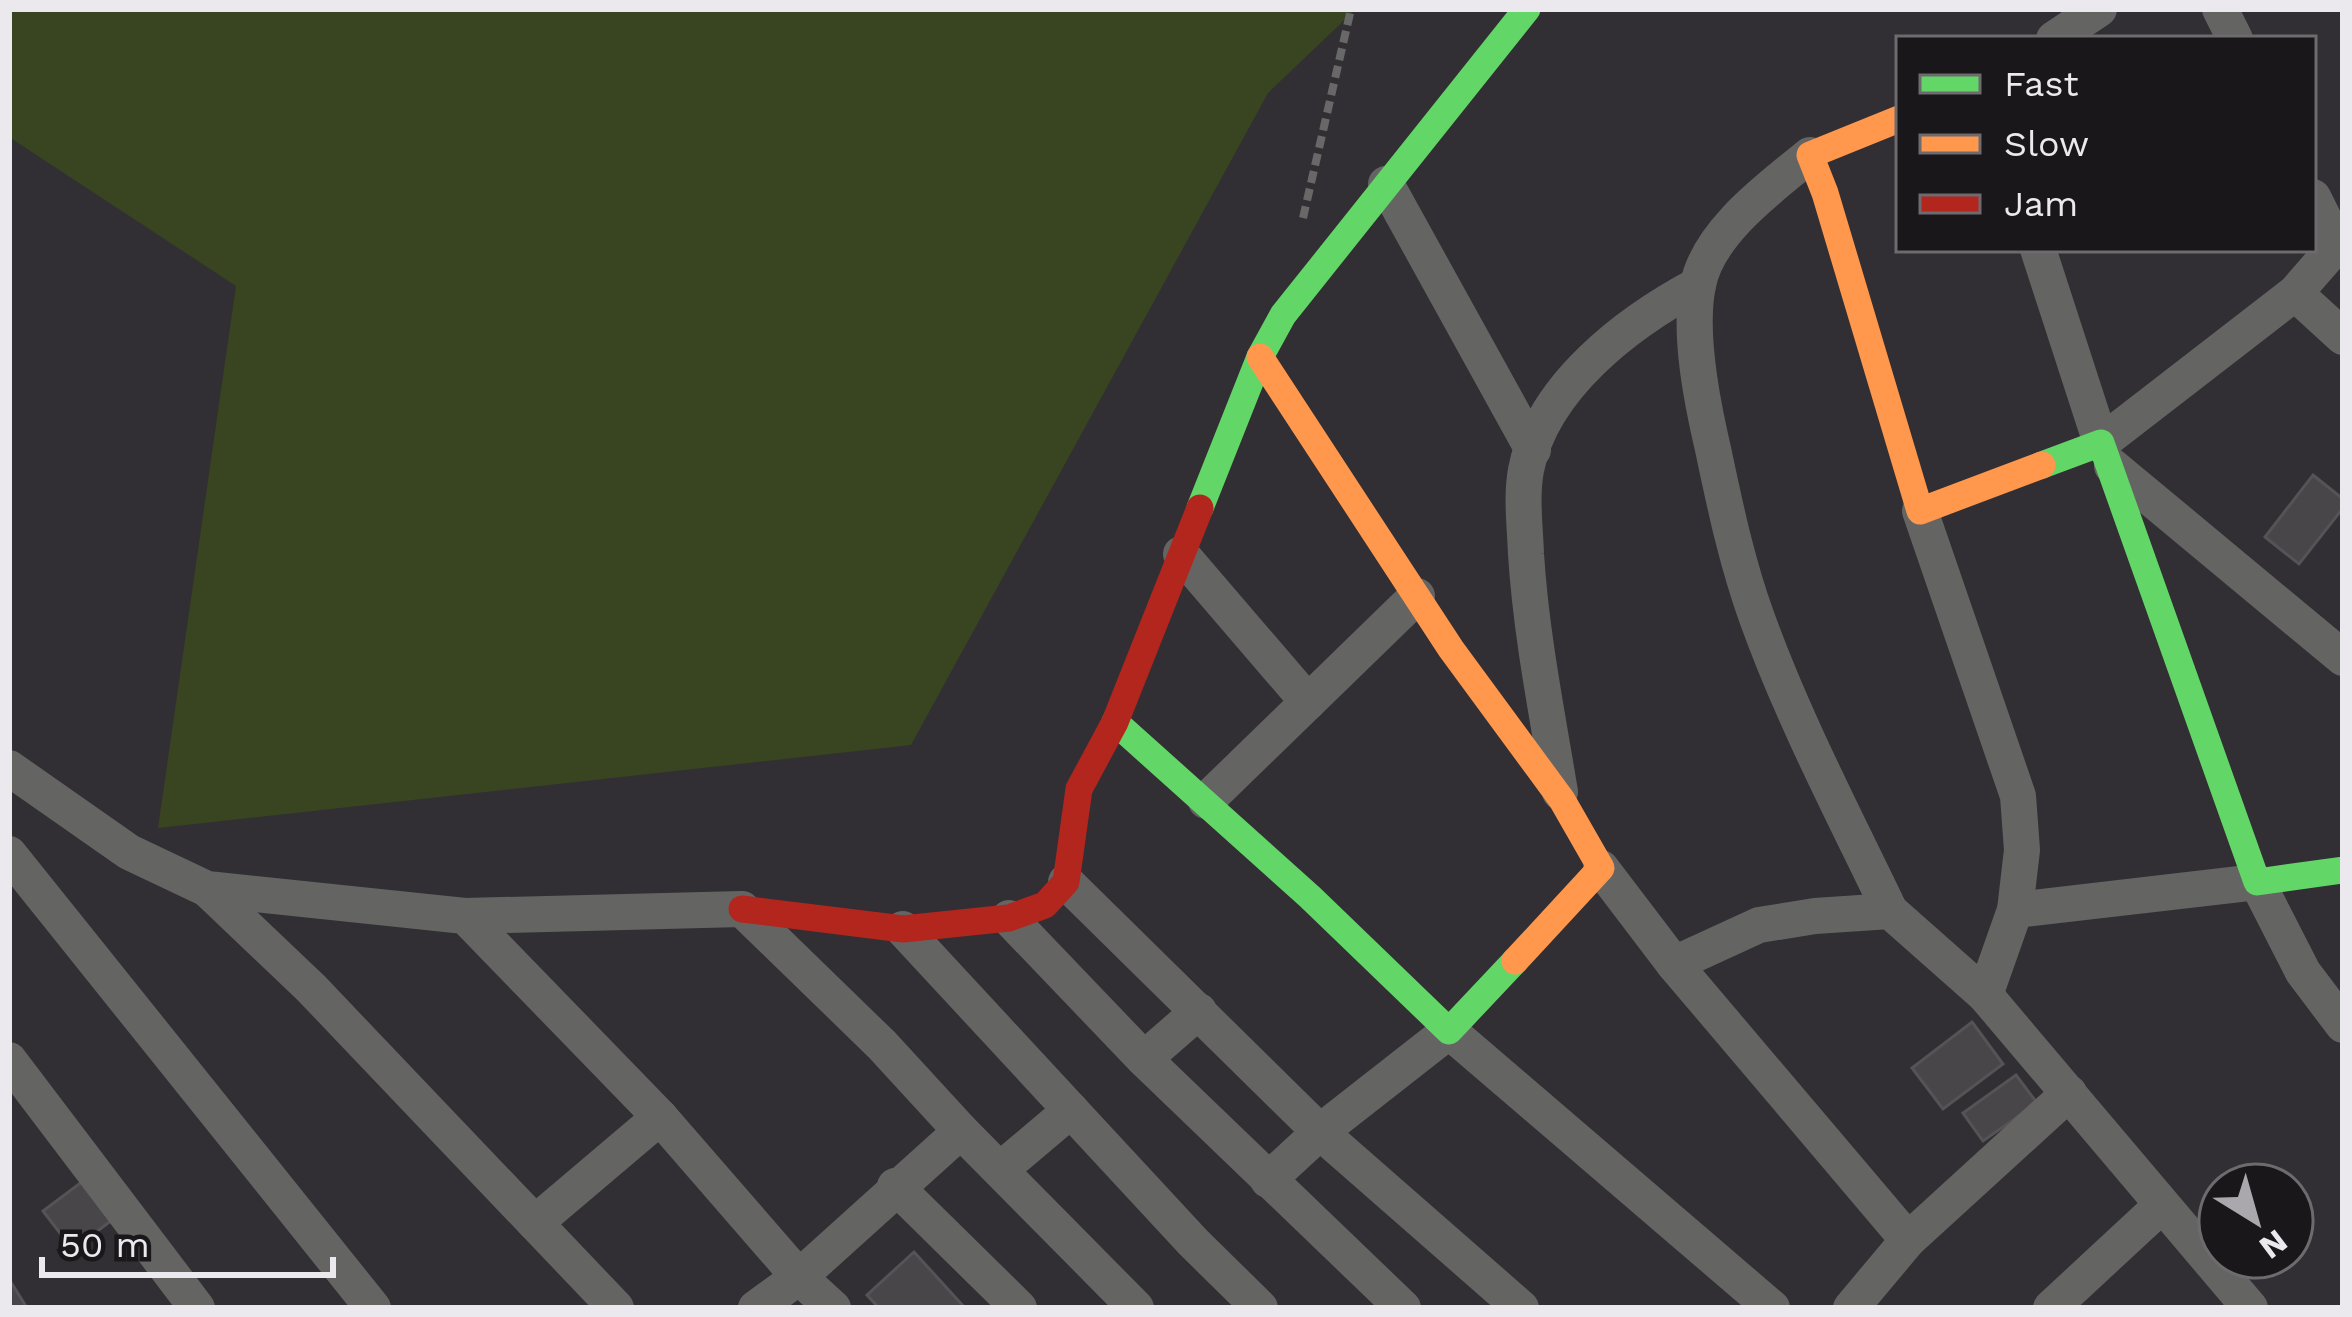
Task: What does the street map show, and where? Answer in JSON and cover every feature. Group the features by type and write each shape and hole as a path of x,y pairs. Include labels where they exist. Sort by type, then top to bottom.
{"street":[{"path":"207,889 464,916 742,909 903,929 1009,918 1045,905 1066,882 1079,789 1115,722 1260,357 1283,315 1527,9"},
{"path":"2058,36 2099,9"},
{"path":"2220,9 2234,36"},
{"path":"1896,120 1810,154 1745,209 1707,260 1698,285 1702,400 1740,566 1783,680 1890,911 1984,995 2250,1308"},
{"path":"1810,154 1920,511 2018,796 2022,850 2014,910 1984,995"},
{"path":"1386,184 1533,450"},
{"path":"1920,511 2105,453 2295,293 2340,241 2316,201"},
{"path":"2039,252 2257,882 2303,972 2343,1025"},
{"path":"1562,800 1531,620 1524,508 1527,466 1560,398 1595,359 1662,304 1698,285"},
{"path":"2295,293 2343,337"},
{"path":"1260,357 1417,596 1562,800 1601,868 1674,964 1909,1240"},
{"path":"2105,453 2343,658"},
{"path":"1181,554 1308,702"},
{"path":"1206,801 1417,596"},
{"path":"1115,722 1206,801 1449,1031 1772,1308"},
{"path":"9,768 129,852 207,889 311,988 616,1308"},
{"path":"9,854 374,1308"},
{"path":"1268,1180 1320,1132 1449,1031 1601,868"},
{"path":"2014,910 2343,870"},
{"path":"1066,882 1320,1132 1521,1308"},
{"path":"742,909 882,1045 1136,1308"},
{"path":"1674,964 1759,925 1890,911"},
{"path":"464,916 660,1117 799,1276 833,1308"},
{"path":"1009,918 1144,1059 1403,1308"},
{"path":"903,929 1260,1308"},
{"path":"1144,1059 1199,1011"},
{"path":"9,1060 197,1308"},
{"path":"1851,1308 1909,1240 2069,1093"},
{"path":"1000,1170 1070,1110"},
{"path":"535,1223 660,1117"},
{"path":"756,1308 799,1276 961,1131"},
{"path":"895,1186 1019,1308"},
{"path":"2050,1308 2162,1205"}],"path":[{"path":"1303,222 1351,9"}],"green space":[{"path":"9,9 1356,9 1268,93 911,745 158,828 236,286 9,137"}],"building":[{"path":"2313,475 2343,499 2343,508 2299,564 2265,537"},
{"path":"1972,1022 2003,1064 1943,1109 1912,1068"},
{"path":"2016,1075 2037,1103 1983,1141 1963,1113"},
{"path":"83,1181 112,1220 73,1250 43,1211"},
{"path":"914,1252 965,1308 879,1308 867,1295"},
{"path":"9,1279 27,1308 9,1308"}],"traffic: fast":[{"path":"1200,508 1260,357 1283,315 1527,9"},
{"path":"2042,465 2101,443 2257,882 2343,870"},
{"path":"1115,722 1310,897 1449,1031 1515,961"}],"traffic: slow":[{"path":"1896,120 1810,155 1920,511 2042,465"},
{"path":"1260,357 1451,649 1562,800 1601,868 1515,961"}],"traffic: jam":[{"path":"742,909 903,929 1009,918 1045,905 1066,882 1079,789 1115,722 1200,508"}]}
